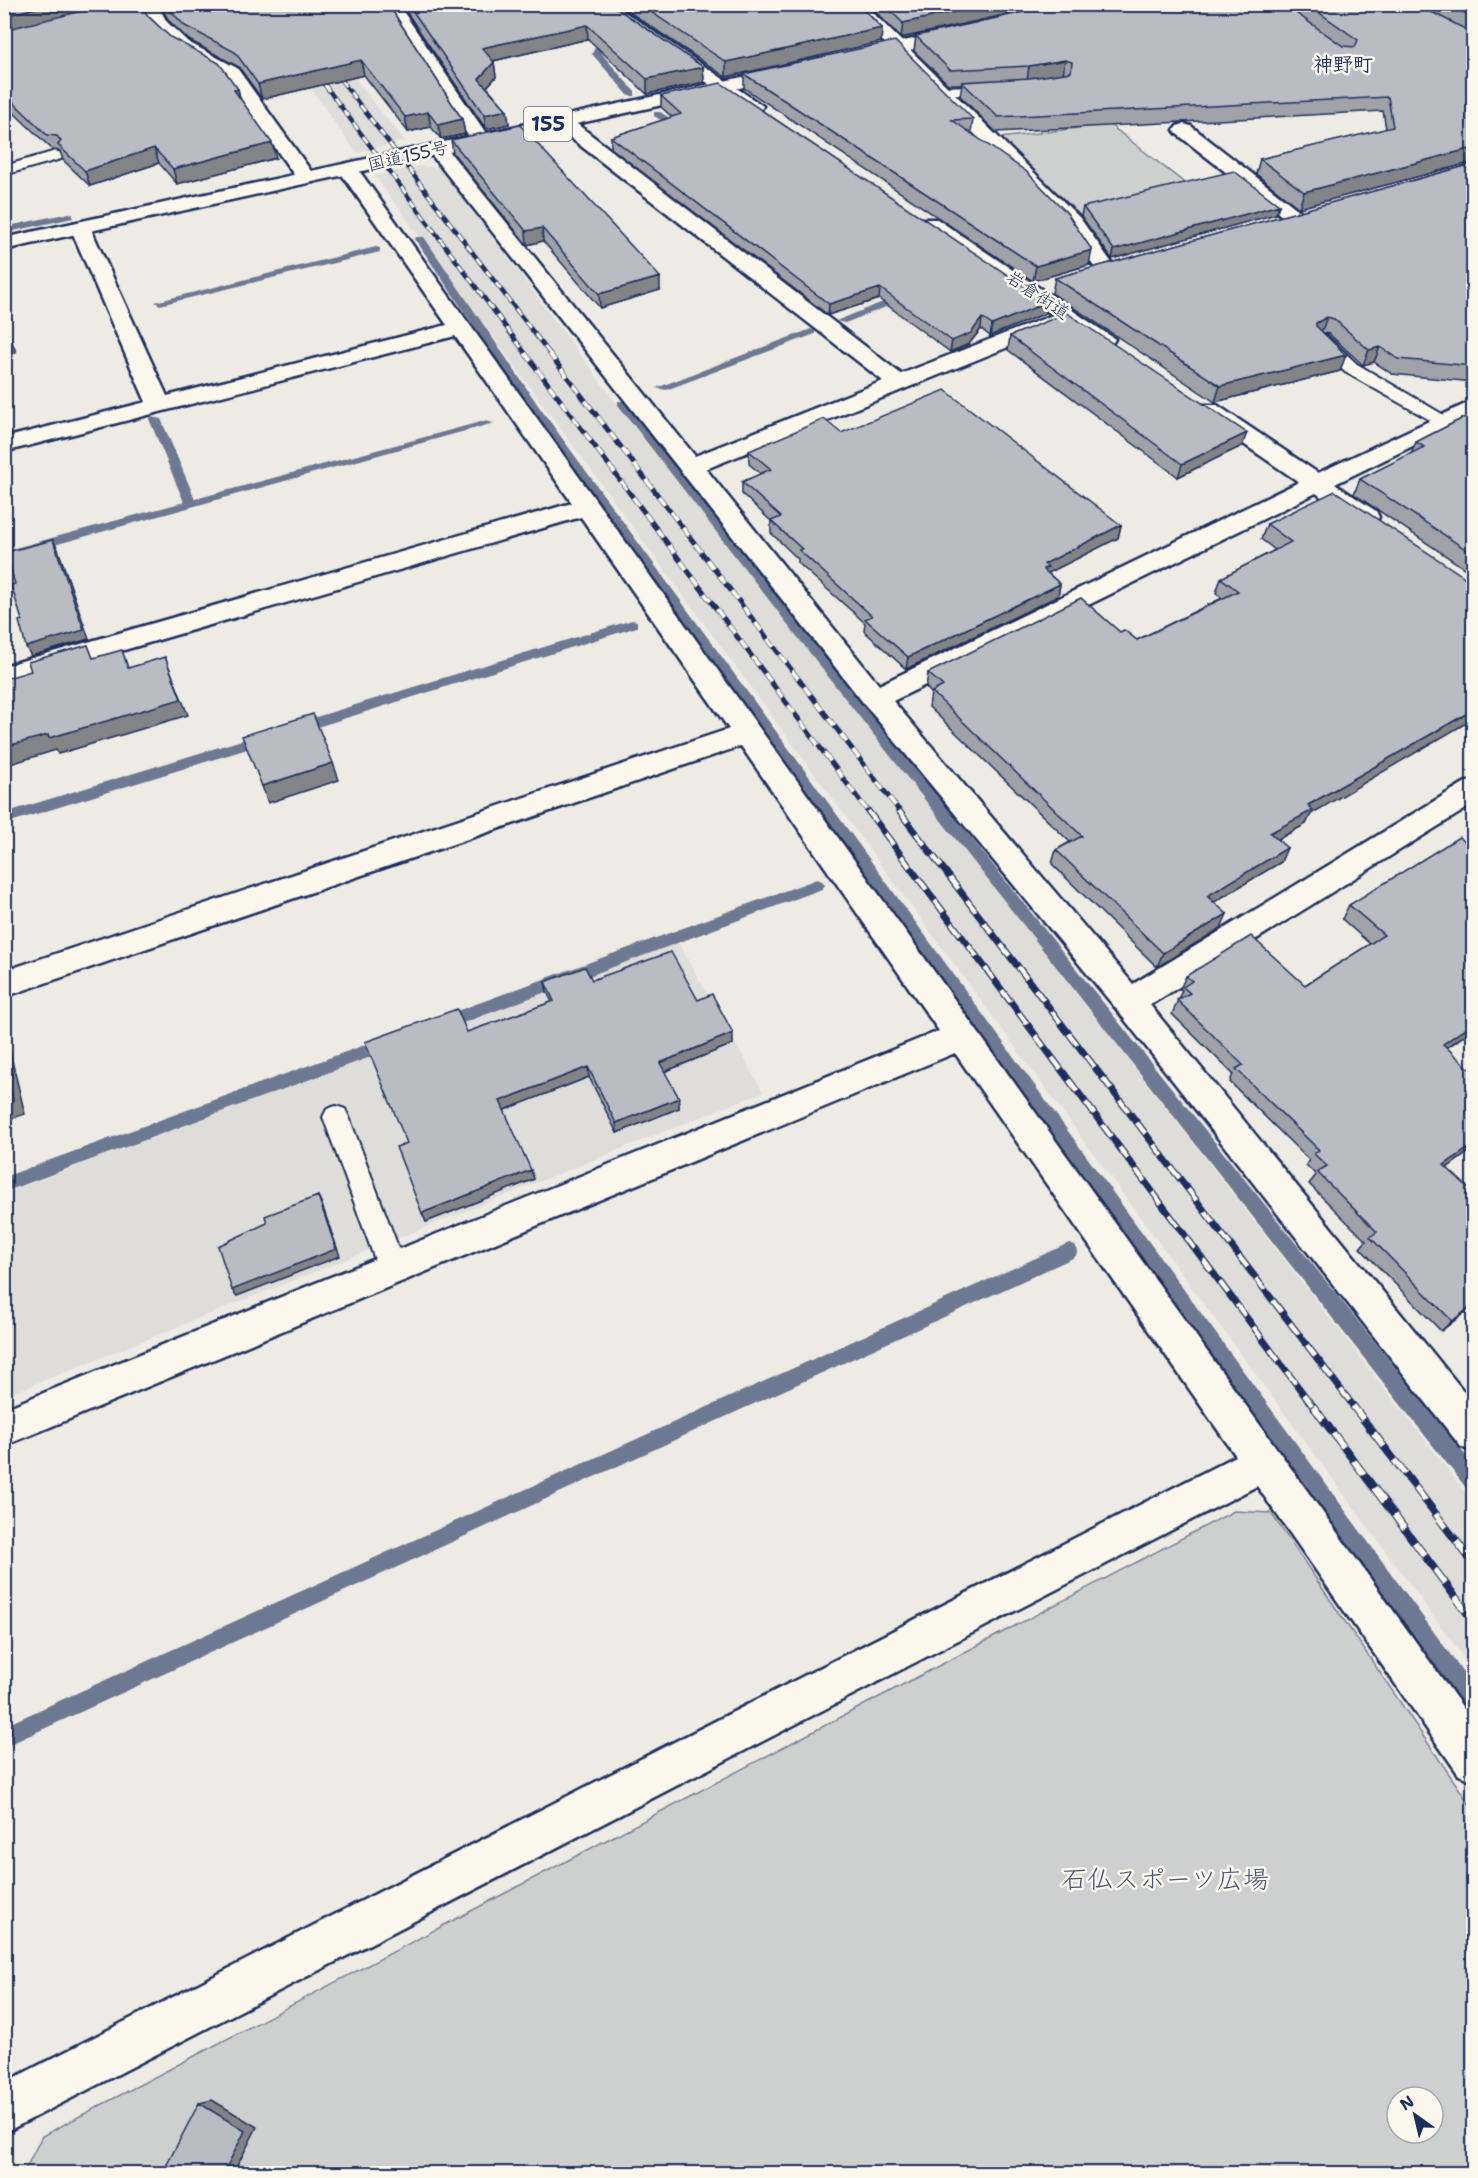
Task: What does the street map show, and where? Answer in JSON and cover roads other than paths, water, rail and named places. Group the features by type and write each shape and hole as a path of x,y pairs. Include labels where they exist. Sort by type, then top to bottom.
{"main road":[{"path":"389,4 480,139"},
{"path":"601,4 773,119"},
{"path":"854,4 943,91 1115,267 1084,276"},
{"path":"142,5 182,46 231,72 306,178"},
{"path":"832,62 977,29"},
{"name":"国道155号","path":"4,244 811,67"},
{"path":"561,121 899,383"},
{"path":"1184,130 1284,219 1316,210"},
{"path":"436,149 693,466 876,698 1129,1002 1471,1428"},
{"path":"348,169 1473,1760"},
{"name":"岩倉街道","path":"912,211 1125,353"},
{"path":"80,227 159,405"},
{"path":"1030,290 1052,284"},
{"path":"693,466 1067,315"},
{"path":"4,445 461,328"},
{"path":"1192,399 1385,530"},
{"path":"876,698 1473,407"},
{"path":"4,676 587,507"},
{"path":"4,984 747,733"},
{"path":"1129,1002 1473,790"},
{"path":"4,1428 961,1036"},
{"path":"4,2109 1263,1463"}],"lane":[{"path":"943,91 1016,88"},
{"path":"4,171 56,156"},
{"path":"1321,340 1351,368 1444,421"},
{"path":"336,1117 392,1268"}],"waterway":[{"path":"607,30 597,54 632,94"},
{"path":"657,114 684,130"},
{"path":"4,230 69,216"},
{"path":"420,239 536,410 1474,1705"},
{"path":"160,302 376,250"},
{"path":"841,321 905,296"},
{"path":"662,388 811,332"},
{"path":"622,403 856,703 1474,1482"},
{"path":"155,419 191,504"},
{"path":"191,504 488,423"},
{"path":"4,555 191,504"},
{"path":"295,729 632,624"},
{"path":"4,819 265,738"},
{"path":"441,1024 817,885"},
{"path":"4,1185 389,1043"},
{"path":"4,1737 1069,1251"}],"railway":[{"path":"331,67 550,354"},
{"path":"315,72 526,354"},
{"path":"525,353 869,813"},
{"path":"549,353 901,813"},
{"path":"868,811 1314,1408"},
{"path":"899,811 1355,1408"},
{"path":"1313,1406 1474,1622"},
{"path":"1353,1406 1474,1564"}],"district":[{"name":"神野町","path":"1343,64"}],"park label":[{"name":"石仏スポーツ広場","path":"1165,1879"}]}
